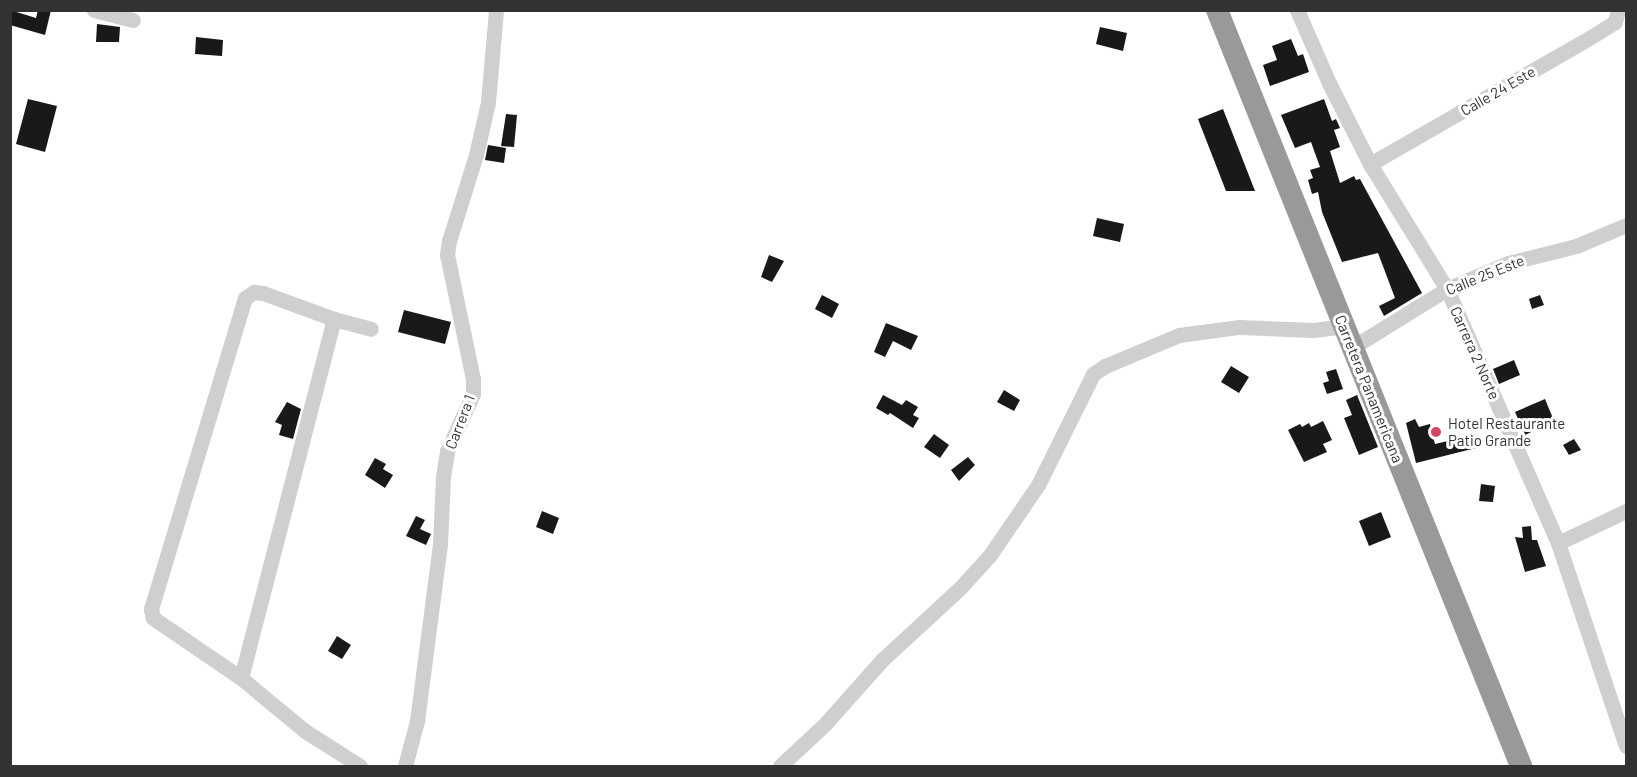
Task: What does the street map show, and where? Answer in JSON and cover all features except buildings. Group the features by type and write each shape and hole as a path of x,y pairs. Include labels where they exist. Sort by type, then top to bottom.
{"highway":[{"name":"Carretera Panamericana","path":"1217,10 1521,766"}],"street":[{"path":"94,10 133,20"},
{"name":"Carrera 1","path":"405,766 417,721 440,544 444,468 453,435 472,394 473,379 447,255 489,102 496,10"},
{"name":"Carrera 2 Norte","path":"1297,10 1329,83 1370,164 1447,289 1558,543 1626,746"},
{"name":"Calle 24 Este","path":"1370,164 1591,37 1615,22 1618,10"},
{"name":"Calle 25 Este","path":"1353,347 1447,289 1508,262 1576,246 1626,225"},
{"path":"360,766 305,732 241,678 153,618 151,609 245,298 254,292 263,293 371,330"},
{"path":"241,678 334,319"},
{"path":"780,766 825,724 882,660 960,588 990,555 1038,485 1067,431 1083,390 1093,374 1105,366 1179,334 1239,327 1313,330 1344,326"},
{"path":"1558,543 1626,511"}],"place":[{"name":"Hotel Restaurante Patio Grande","path":"1436,432"}]}
